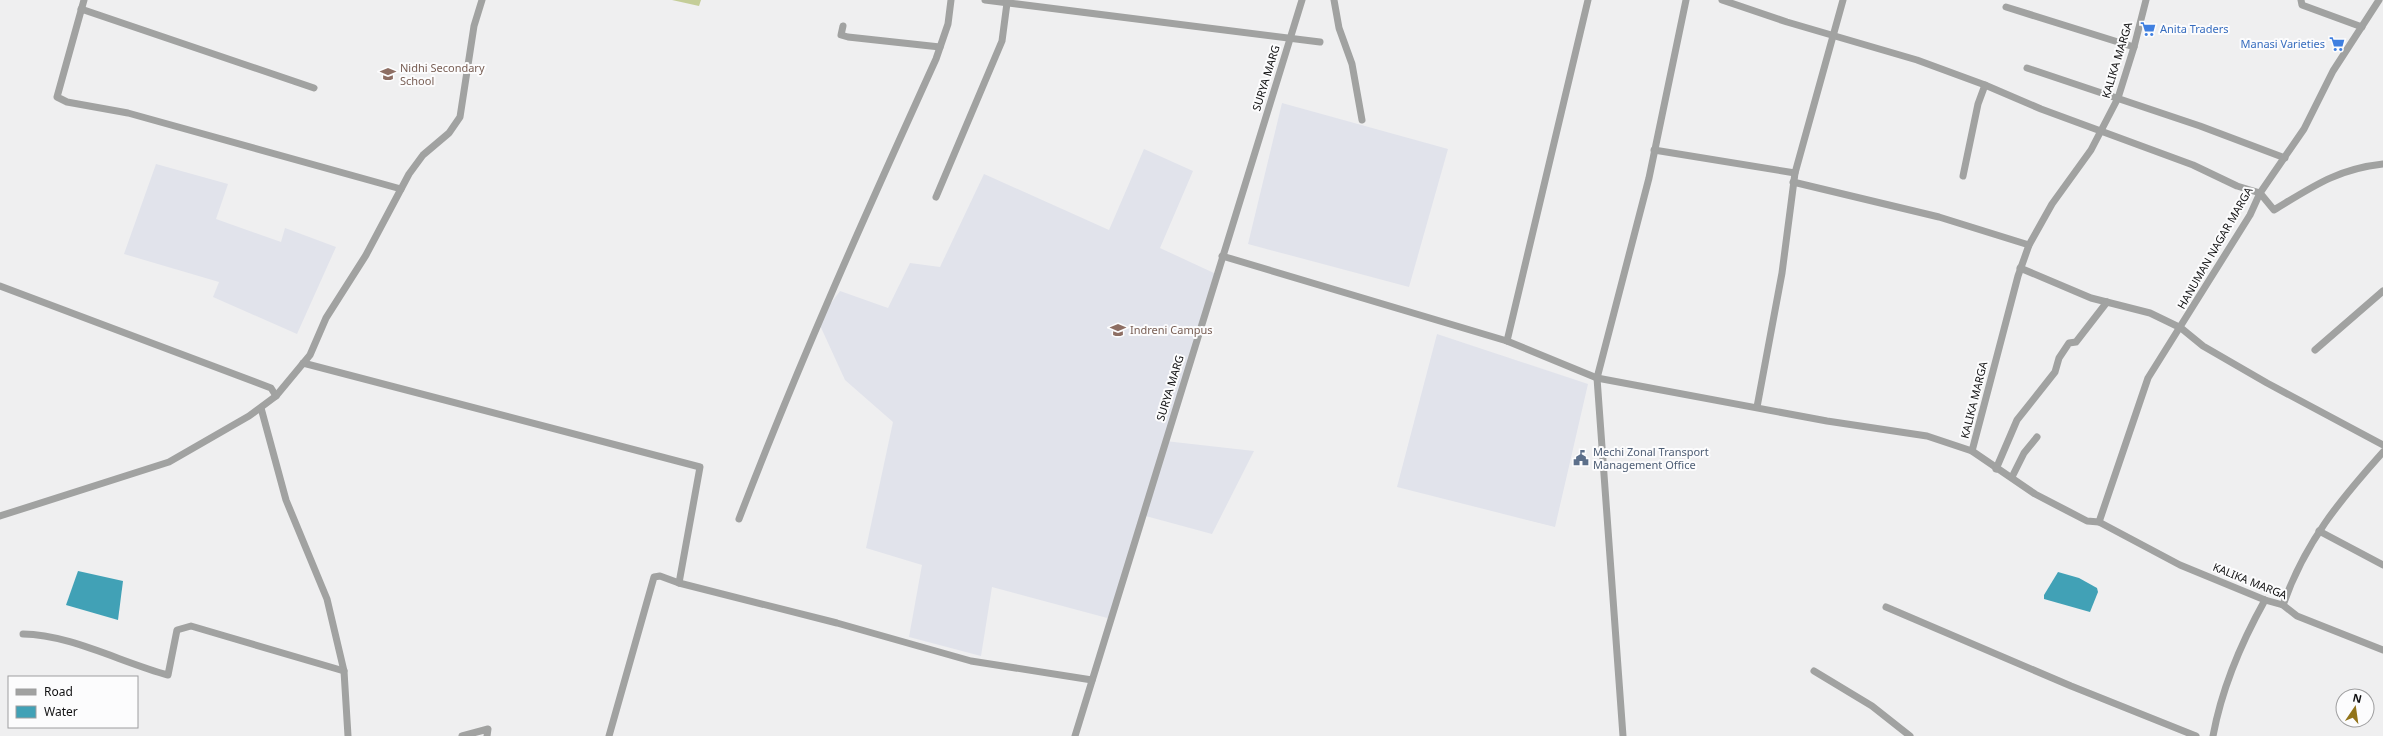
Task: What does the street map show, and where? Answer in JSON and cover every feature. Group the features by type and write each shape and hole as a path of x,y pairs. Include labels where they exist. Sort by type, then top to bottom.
{"street":[{"path":"84,0 57,93 57,97 59,99 128,113 401,189"},
{"path":"0,516 169,462 261,408 276,396 310,355 326,318 366,256 409,174 423,155 449,133 460,117 474,26 482,0"},
{"path":"739,519 784,402 829,294 940,47 948,24 951,0"},
{"path":"985,0 1291,37 1320,42"},
{"name":"SURYA MARG","path":"1075,736 1302,0"},
{"path":"1334,0 1338,28 1352,64 1362,120"},
{"path":"1507,341 1588,0"},
{"path":"1623,736 1597,378 1654,150 1686,0"},
{"path":"1722,0 1917,60 1986,85 2041,109 2194,165 2237,186 2260,193 2274,210 2337,173 2358,166 2383,164"},
{"path":"1757,407 1782,273 1795,173 1832,35 1843,0"},
{"name":"KALIKA MARGA","path":"2146,0 2134,47 2118,98 2091,150 2052,204 2029,245 2020,268 1972,451 1996,469 2012,477 2035,494 2087,521 2099,522 2180,565 2265,600 2283,605 2297,616 2383,650"},
{"path":"2302,0 2302,5 2362,27"},
{"name":"HANUMAN NAGAR MARGA","path":"2099,522 2148,378 2181,328 2250,215 2260,193 2304,129 2333,71 2379,0"},
{"path":"936,197 1002,41 1007,3"},
{"path":"2006,6 2134,47"},
{"path":"81,9 314,88"},
{"path":"843,26 841,35 848,37 940,47"},
{"path":"2027,68 2200,126 2285,158"},
{"path":"1963,176 1978,104 1986,85"},
{"path":"1654,150 1795,173"},
{"path":"1794,182 1939,217 2029,245"},
{"path":"1222,256 1507,341 1597,378 1827,421 1927,436 1972,451"},
{"path":"2020,268 2091,298 2150,313 2181,328 2203,346 2267,383 2383,445"},
{"path":"0,286 271,388 276,396"},
{"path":"2315,350 2383,291"},
{"path":"1996,469 2018,420 2055,372 2059,358 2069,343 2076,342 2107,302"},
{"path":"303,363 700,468 679,583"},
{"path":"261,408 286,500 327,599 344,672 348,736"},
{"path":"2012,477 2024,453 2037,437"},
{"path":"2283,605 2293,576 2319,531 2345,494 2383,452"},
{"path":"2319,531 2378,564 2383,565"},
{"path":"609,736 650,582 654,577 660,576 679,583 837,623 970,661 1092,680"},
{"path":"2213,736 2218,706 2231,670 2248,631 2265,600"},
{"path":"1886,608 2071,686 2196,736"},
{"path":"23,634 37,634 62,641 168,675 177,630 191,626 275,653 344,672"},
{"path":"1814,671 1872,706 1910,736"},
{"path":"462,736 488,729 487,736"}],"shaded area":[{"path":"1282,103 1448,149 1409,287 1248,244"},
{"path":"1144,149 1193,171 1160,248 1216,274 1165,441 1254,451 1212,534 1142,515 1111,619 992,587 981,656 909,637 922,565 866,548 893,422 845,380 818,321 840,291 888,308 910,263 940,267 984,174 1109,230"},
{"path":"156,164 228,184 216,219 281,242 285,228 336,247 297,334 213,297 219,282 124,254"},
{"path":"1437,334 1588,384 1555,527 1397,487"}],"green space":[{"path":"672,0 701,0 699,6"}],"water":[{"path":"78,571 123,581 118,620 66,605"},
{"path":"2058,572 2079,578 2097,588 2098,592 2090,612 2044,599 2044,595"}],"place":[{"name":"Anita Traders","path":"2148,29"},
{"name":"Manasi Varieties","path":"2337,44"},
{"name":"Nidhi Secondary School","path":"388,74"},
{"name":"Indreni Campus","path":"1118,330"},
{"name":"Mechi Zonal Transport Management Office","path":"1581,458"}]}
